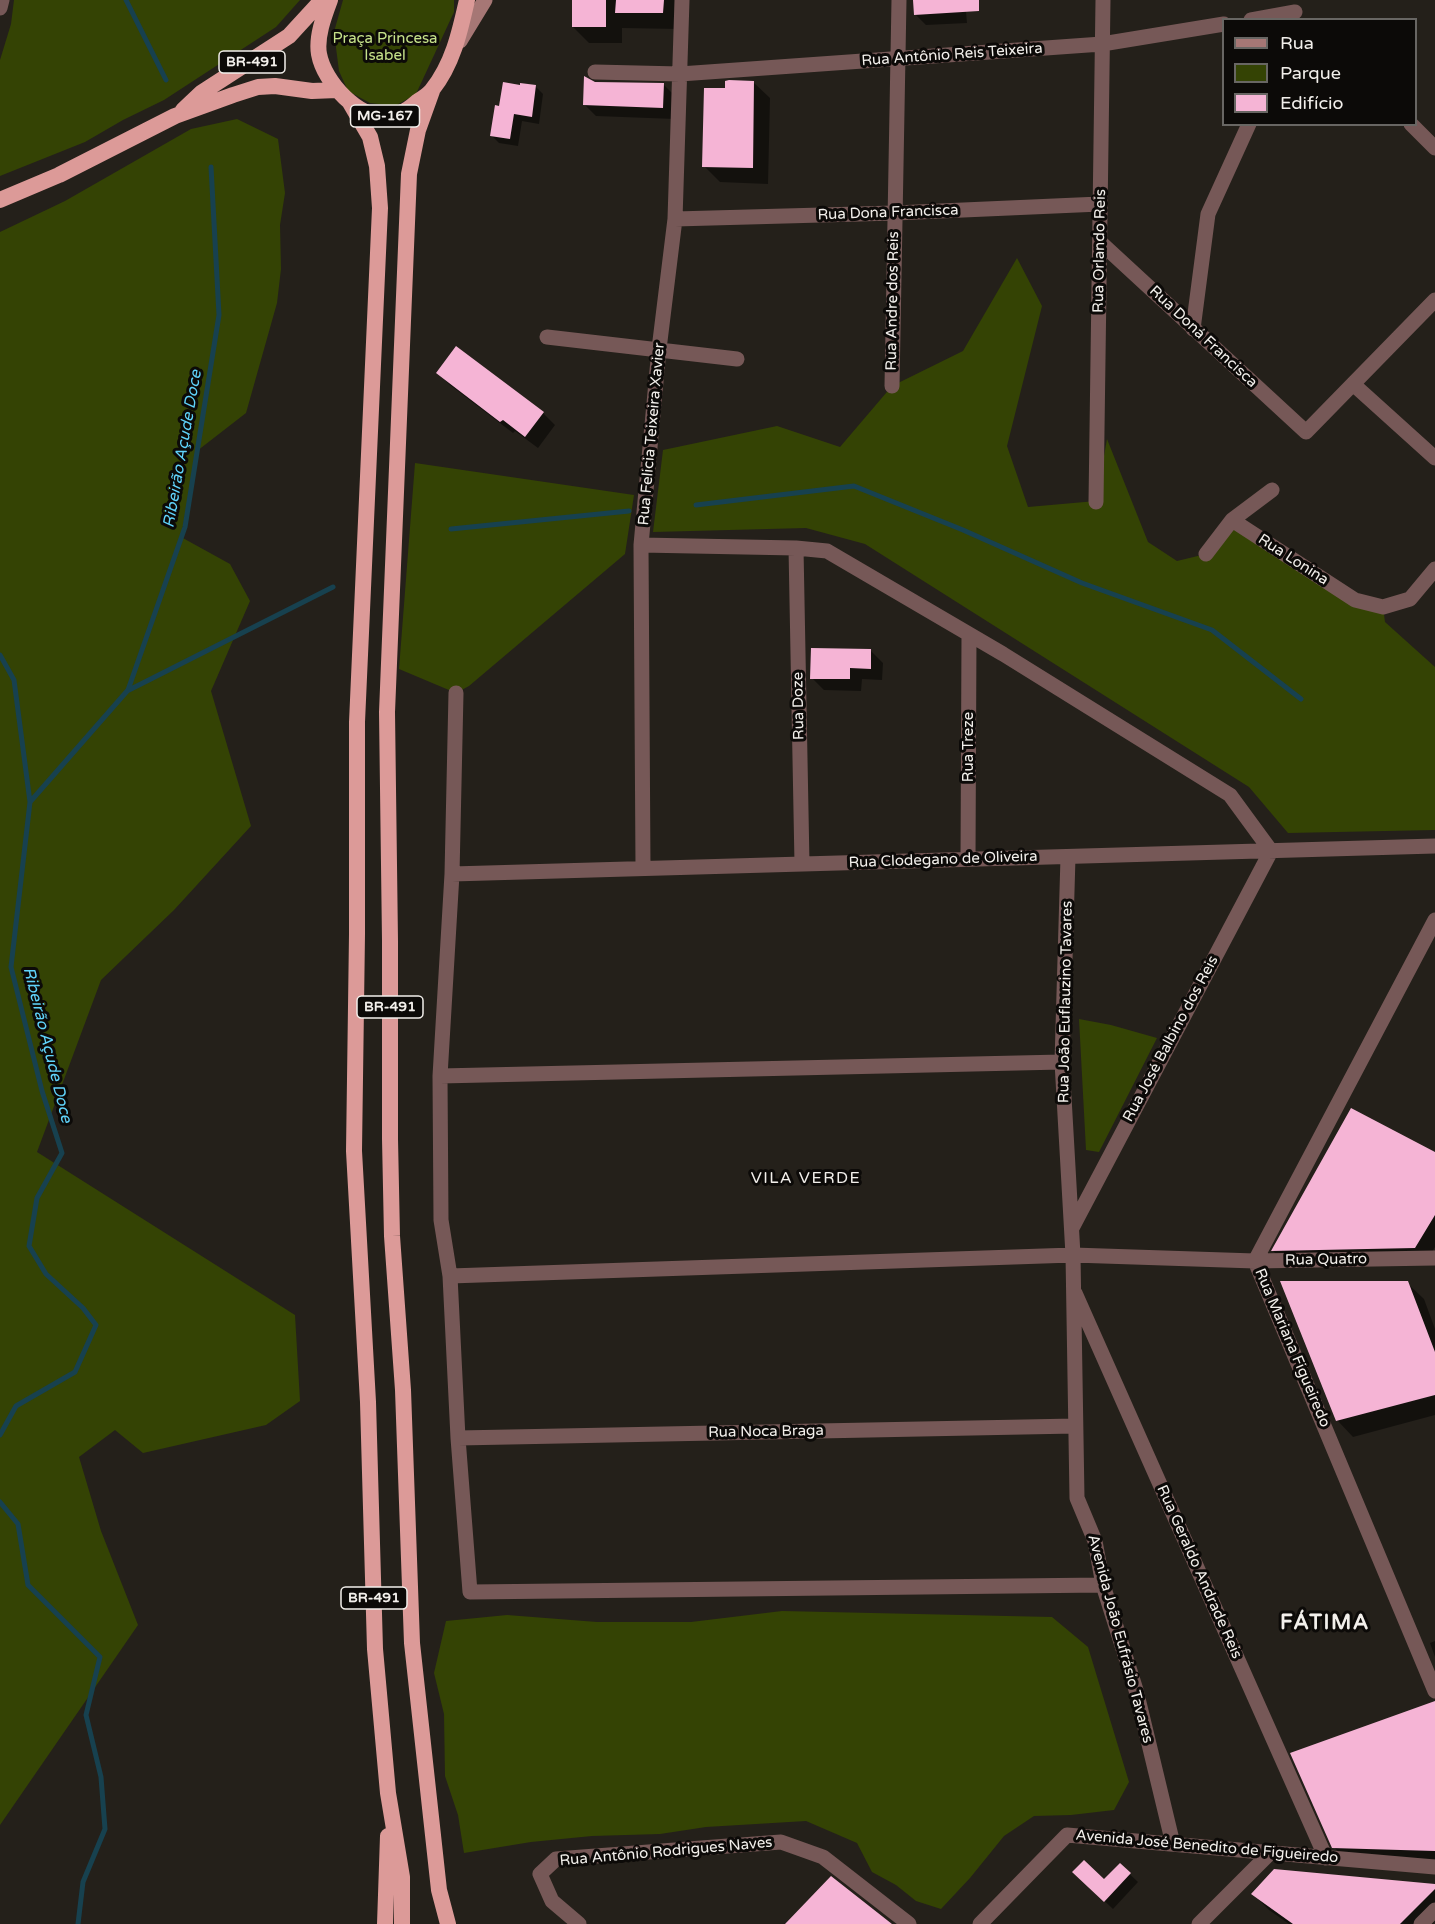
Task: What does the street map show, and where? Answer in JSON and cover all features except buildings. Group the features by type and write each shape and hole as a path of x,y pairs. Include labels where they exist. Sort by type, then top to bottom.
{"highway":[{"name":"BR-491","path":"175,116 201,93 289,36 322,0"},
{"name":"MG-167","path":"330,0 321,24 318,53 327,77 343,95 366,113 388,117 404,112 432,91 457,46 467,0"},
{"name":"BR-491","path":"0,200 59,175 175,116 258,87 275,86 343,95 370,137 377,166 380,208 357,722 354,1151 368,1402 375,1649 388,1793 402,1877 402,1924"},
{"name":"BR-491","path":"432,91 418,130 409,174 387,712 390,1139 392,1236 403,1390 412,1643 439,1890 448,1924"},
{"name":"BR-491","path":"386,1924 388,1793"}],"main road":[{"path":"457,46 485,0"}],"street":[{"path":"0,8 2,0"},
{"name":"Rua Felicia Teixeira Xavier","path":"643,868 641,544 659,349 675,219 682,0"},
{"name":"Rua Andre dos Reis","path":"891,386 899,0"},
{"name":"Rua Orlando Reis","path":"1096,502 1103,0"},
{"path":"1282,0 1299,13"},
{"path":"1265,18 1299,13"},
{"name":"Rua Antônio Reis Teixeira","path":"595,72 680,74 1102,44 1222,24"},
{"path":"1193,329 1208,214 1247,126"},
{"path":"1413,126 1435,148"},
{"name":"Rua Dona Francisca","path":"675,219 1100,204"},
{"name":"Rua Doná Francisca","path":"1100,242 1306,432 1353,384"},
{"path":"1435,300 1353,384 1435,458"},
{"path":"547,337 737,359"},
{"path":"1206,554 1232,520 1272,490"},
{"name":"Rua Lonina","path":"1232,520 1355,600 1383,607 1410,599 1435,569"},
{"path":"641,544 796,548 827,551 1230,795 1271,851"},
{"name":"Rua Doze","path":"796,548 802,864"},
{"name":"Rua Treze","path":"968,859 969,635"},
{"path":"456,693 452,874 440,1076 441,1220 450,1276 458,1438 470,1592 1103,1585"},
{"name":"Rua Clodegano de Oliveira","path":"452,874 1435,846"},
{"name":"Rua José Balbino dos Reis","path":"1072,1228 1271,851"},
{"name":"Rua João Euflauzino Tavares","path":"1068,856 1062,1062 1073,1254"},
{"name":"Rua Mariana Figueiredo","path":"1435,920 1256,1261 1435,1691"},
{"path":"440,1076 1062,1062"},
{"name":"Rua Quatro","path":"450,1276 1073,1254 1256,1261 1435,1258"},
{"name":"Avenida João Eufrásio Tavares","path":"1073,1254 1077,1498 1095,1541 1103,1585 1136,1690 1173,1844"},
{"name":"Rua Geraldo Andrade Reis","path":"1072,1286 1326,1858"},
{"name":"Rua Noca Braga","path":"458,1438 1075,1426"},
{"name":"Avenida José Benedito de Figueiredo","path":"980,1924 1067,1835 1435,1867"},
{"name":"Rua Antônio Rodrigues Naves","path":"579,1924 552,1901 540,1874 556,1859 781,1842 824,1857 909,1924"},
{"path":"1199,1924 1270,1853"},
{"path":"1422,1924 1435,1910"}],"green space":[{"path":"14,0 300,0 276,27 164,100 85,142 0,176 0,60 11,24"},
{"name":"Praça Princesa Isabel","path":"343,0 454,0 454,12 416,94 395,106 370,103 348,91 339,71 334,32"},
{"path":"237,119 278,139 285,193 280,225 281,269 277,303 246,413 197,451 181,537 230,564 250,601 211,691 251,826 174,910 101,980 37,1152 295,1315 300,1401 266,1425 143,1453 115,1430 79,1457 101,1531 138,1625 0,1825 0,232 65,201 191,129"},
{"path":"1017,258 1042,306 1007,446 1028,507 1096,501 1107,439 1148,542 1177,561 1206,554 1232,520 1355,600 1383,607 1385,622 1435,667 1435,830 1288,833 1249,787 865,544 806,528 653,532 663,450 777,426 840,447 892,386 963,351"},
{"path":"415,463 634,495 625,554 469,686 456,693 399,669"},
{"path":"1079,1019 1157,1038 1099,1152 1086,1150"},
{"path":"782,1611 1052,1617 1088,1647 1129,1782 1114,1810 1034,1816 1004,1836 941,1909 916,1901 896,1885 872,1872 857,1843 806,1821 706,1827 660,1834 592,1836 531,1842 464,1853 458,1815 445,1776 444,1714 434,1673 446,1621 507,1615 597,1622 691,1622"}],"waterway":[{"name":"Ribeirão Açude Doce","path":"126,0 166,80"},
{"name":"Ribeirão Açude Doce","path":"0,1435 16,1406 75,1372 96,1325 83,1308 46,1274 29,1246 37,1198 62,1153 42,1091 11,967 30,802 128,690 185,527 219,315 211,167"},
{"path":"696,505 854,486 963,530 1082,583 1212,630 1301,699"},
{"path":"451,529 629,511"},
{"path":"129,690 333,587"},
{"path":"0,655 14,680 30,802"},
{"name":"Ribeirão Açude Doce","path":"0,1502 18,1524 28,1585 100,1657 86,1715 101,1777 105,1829 83,1882 78,1924"}],"district":[{"name":"VILA VERDE","path":"806,1179"},
{"name":"FÁTIMA","path":"1325,1623"}]}
